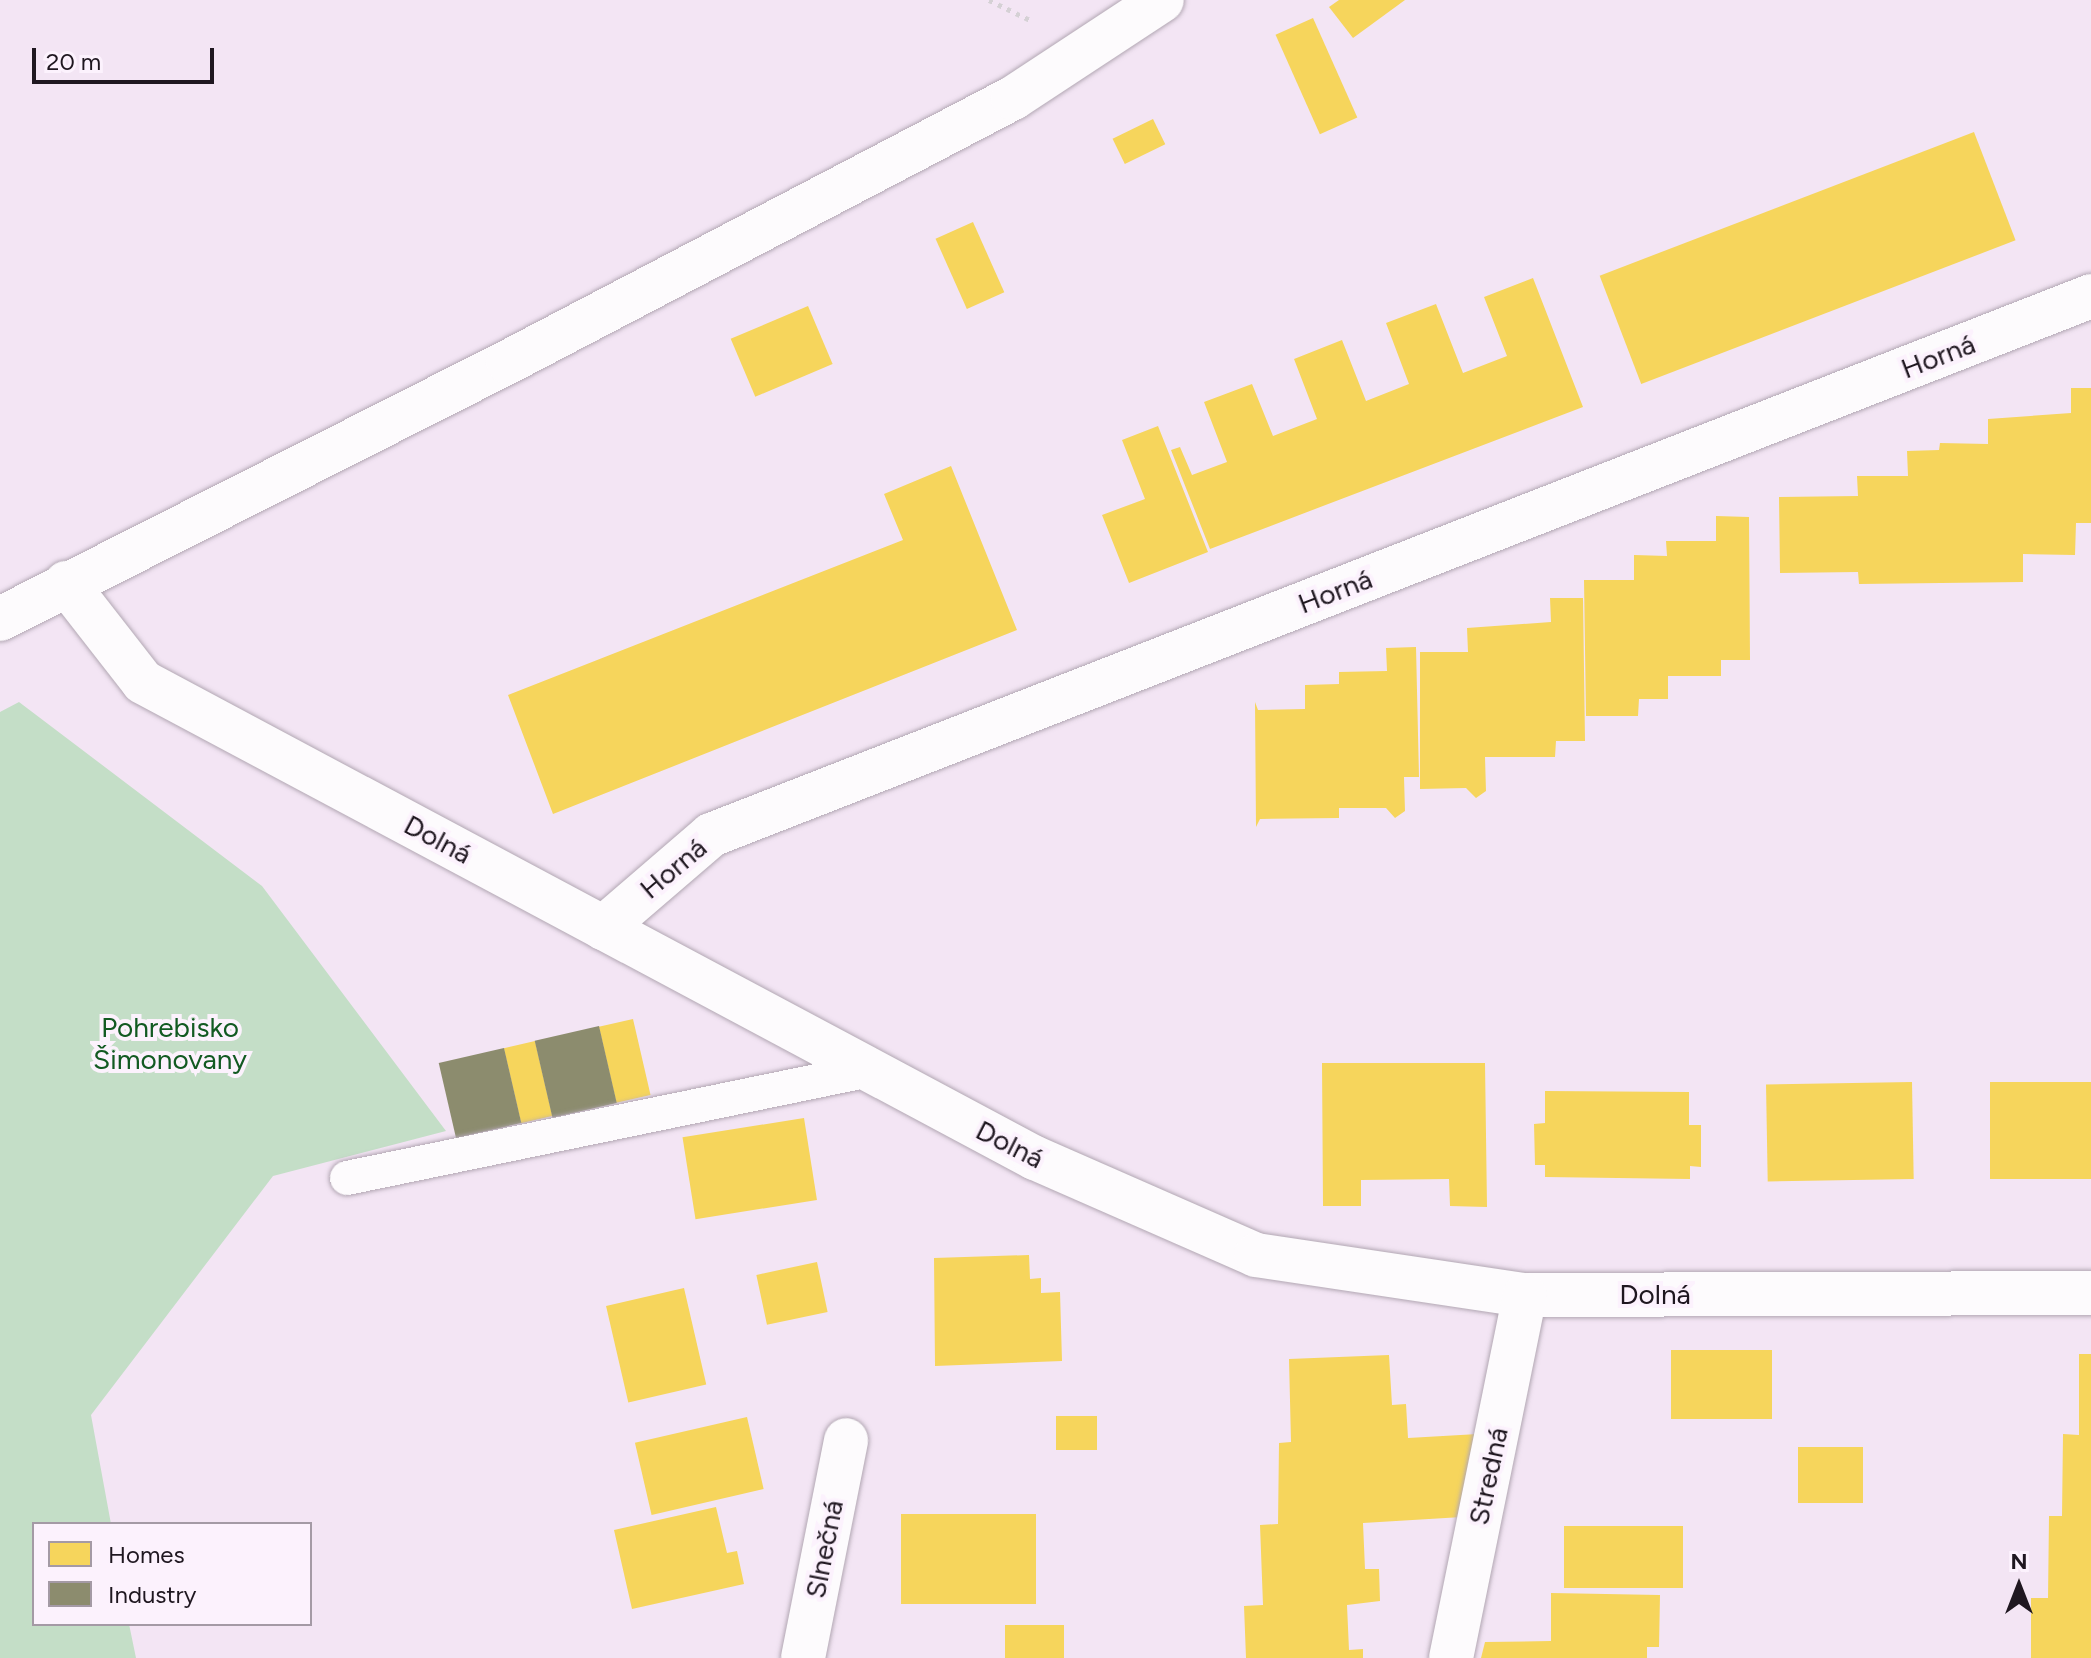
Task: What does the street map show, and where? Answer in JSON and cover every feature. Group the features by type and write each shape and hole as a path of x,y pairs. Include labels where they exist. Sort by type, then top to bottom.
{"street":[{"path":"0,619 508,362 1013,98 1162,0"},
{"name":"Horná","path":"603,928 711,835 2091,296"},
{"name":"Dolná","path":"66,583 143,682 1035,1158 1256,1255 1525,1295 2091,1293"},
{"name":"Stredná","path":"1451,1658 1525,1295"},
{"name":"Slnečná","path":"803,1658 846,1440"}],"lane":[{"path":"347,1178 870,1070"}],"path":[{"path":"989,0 1040,24"}],"green space":[{"name":"Pohrebisko Šimonovany","path":"19,702 262,886 446,1131 273,1176 91,1415 111,1522 32,1522 32,1626 129,1626 136,1658 0,1658 0,712"}],"building: Homes":[{"path":"1339,0 1405,0 1353,38 1329,7"},
{"path":"1313,18 1357,118 1320,134 1276,35"},
{"path":"1153,119 1165,144 1125,164 1113,139"},
{"path":"1974,132 2016,240 1641,384 1600,276"},
{"path":"973,222 1004,292 967,309 936,239"},
{"path":"1533,278 1583,407 1210,549 1171,450 1180,447 1192,475 1227,462 1204,402 1252,384 1273,436 1317,419 1294,359 1342,340 1366,401 1409,384 1386,323 1436,304 1463,373 1507,356 1484,297"},
{"path":"808,306 833,364 755,397 731,339"},
{"path":"2071,388 2091,388 2091,523 2076,523 2075,555 2023,554 2023,582 1859,584 1858,572 1780,573 1779,497 1858,496 1857,476 1908,476 1907,451 1939,450 1940,443 1988,444 1988,419 2071,413"},
{"path":"1158,426 1208,552 1129,583 1102,515 1145,499 1122,440"},
{"path":"951,466 1017,630 553,814 508,695 903,540 884,494"},
{"path":"1716,516 1749,517 1750,660 1721,660 1721,676 1668,676 1668,699 1639,699 1638,716 1586,716 1584,580 1634,580 1634,555 1667,556 1666,541 1716,541"},
{"path":"1550,598 1583,598 1585,741 1556,741 1555,757 1485,757 1486,791 1476,798 1466,788 1420,789 1420,652 1468,652 1467,628 1551,622"},
{"path":"1416,647 1419,777 1404,777 1405,811 1395,818 1386,808 1339,808 1339,818 1260,819 1256,827 1255,702 1258,710 1305,709 1305,685 1339,684 1339,672 1387,671 1386,648"},
{"path":"633,1019 651,1095 616,1103 599,1027"},
{"path":"535,1041 552,1116 521,1123 504,1048"},
{"path":"1322,1063 1485,1063 1487,1207 1450,1206 1449,1179 1361,1180 1361,1206 1323,1206"},
{"path":"1912,1082 1914,1179 1768,1182 1766,1085"},
{"path":"1990,1082 2091,1082 2091,1179 1990,1179"},
{"path":"1545,1091 1689,1092 1689,1125 1701,1125 1701,1167 1690,1166 1690,1179 1545,1177 1545,1165 1535,1165 1534,1124 1545,1123"},
{"path":"804,1118 817,1200 695,1219 683,1137"},
{"path":"1029,1255 1030,1279 1041,1278 1041,1293 1060,1292 1062,1361 935,1366 934,1258"},
{"path":"817,1262 828,1312 767,1325 756,1275"},
{"path":"684,1288 706,1384 628,1402 606,1306"},
{"path":"1671,1350 1772,1350 1772,1419 1671,1419"},
{"path":"2079,1354 2091,1354 2091,1658 2031,1658 2031,1598 2048,1598 2049,1516 2062,1516 2063,1434 2079,1435"},
{"path":"1389,1355 1392,1405 1406,1404 1408,1438 1478,1434 1462,1517 1363,1523 1365,1569 1379,1569 1380,1601 1347,1605 1349,1650 1363,1649 1363,1658 1246,1658 1244,1606 1263,1605 1260,1525 1278,1524 1279,1443 1291,1442 1289,1359"},
{"path":"1056,1416 1097,1416 1097,1450 1056,1450"},
{"path":"747,1417 764,1489 652,1515 635,1443"},
{"path":"1798,1447 1863,1447 1863,1503 1798,1503"},
{"path":"716,1507 727,1553 737,1551 744,1584 632,1609 614,1530"},
{"path":"901,1514 1036,1514 1036,1604 901,1604"},
{"path":"1564,1526 1683,1526 1683,1588 1564,1588"},
{"path":"1551,1593 1660,1595 1659,1647 1647,1647 1647,1658 1481,1658 1485,1642 1551,1641"},
{"path":"1005,1625 1064,1625 1064,1658 1005,1658"}],"building: Industry":[{"path":"599,1026 617,1103 552,1118 535,1041"},
{"path":"504,1048 521,1123 456,1138 439,1063"}]}
